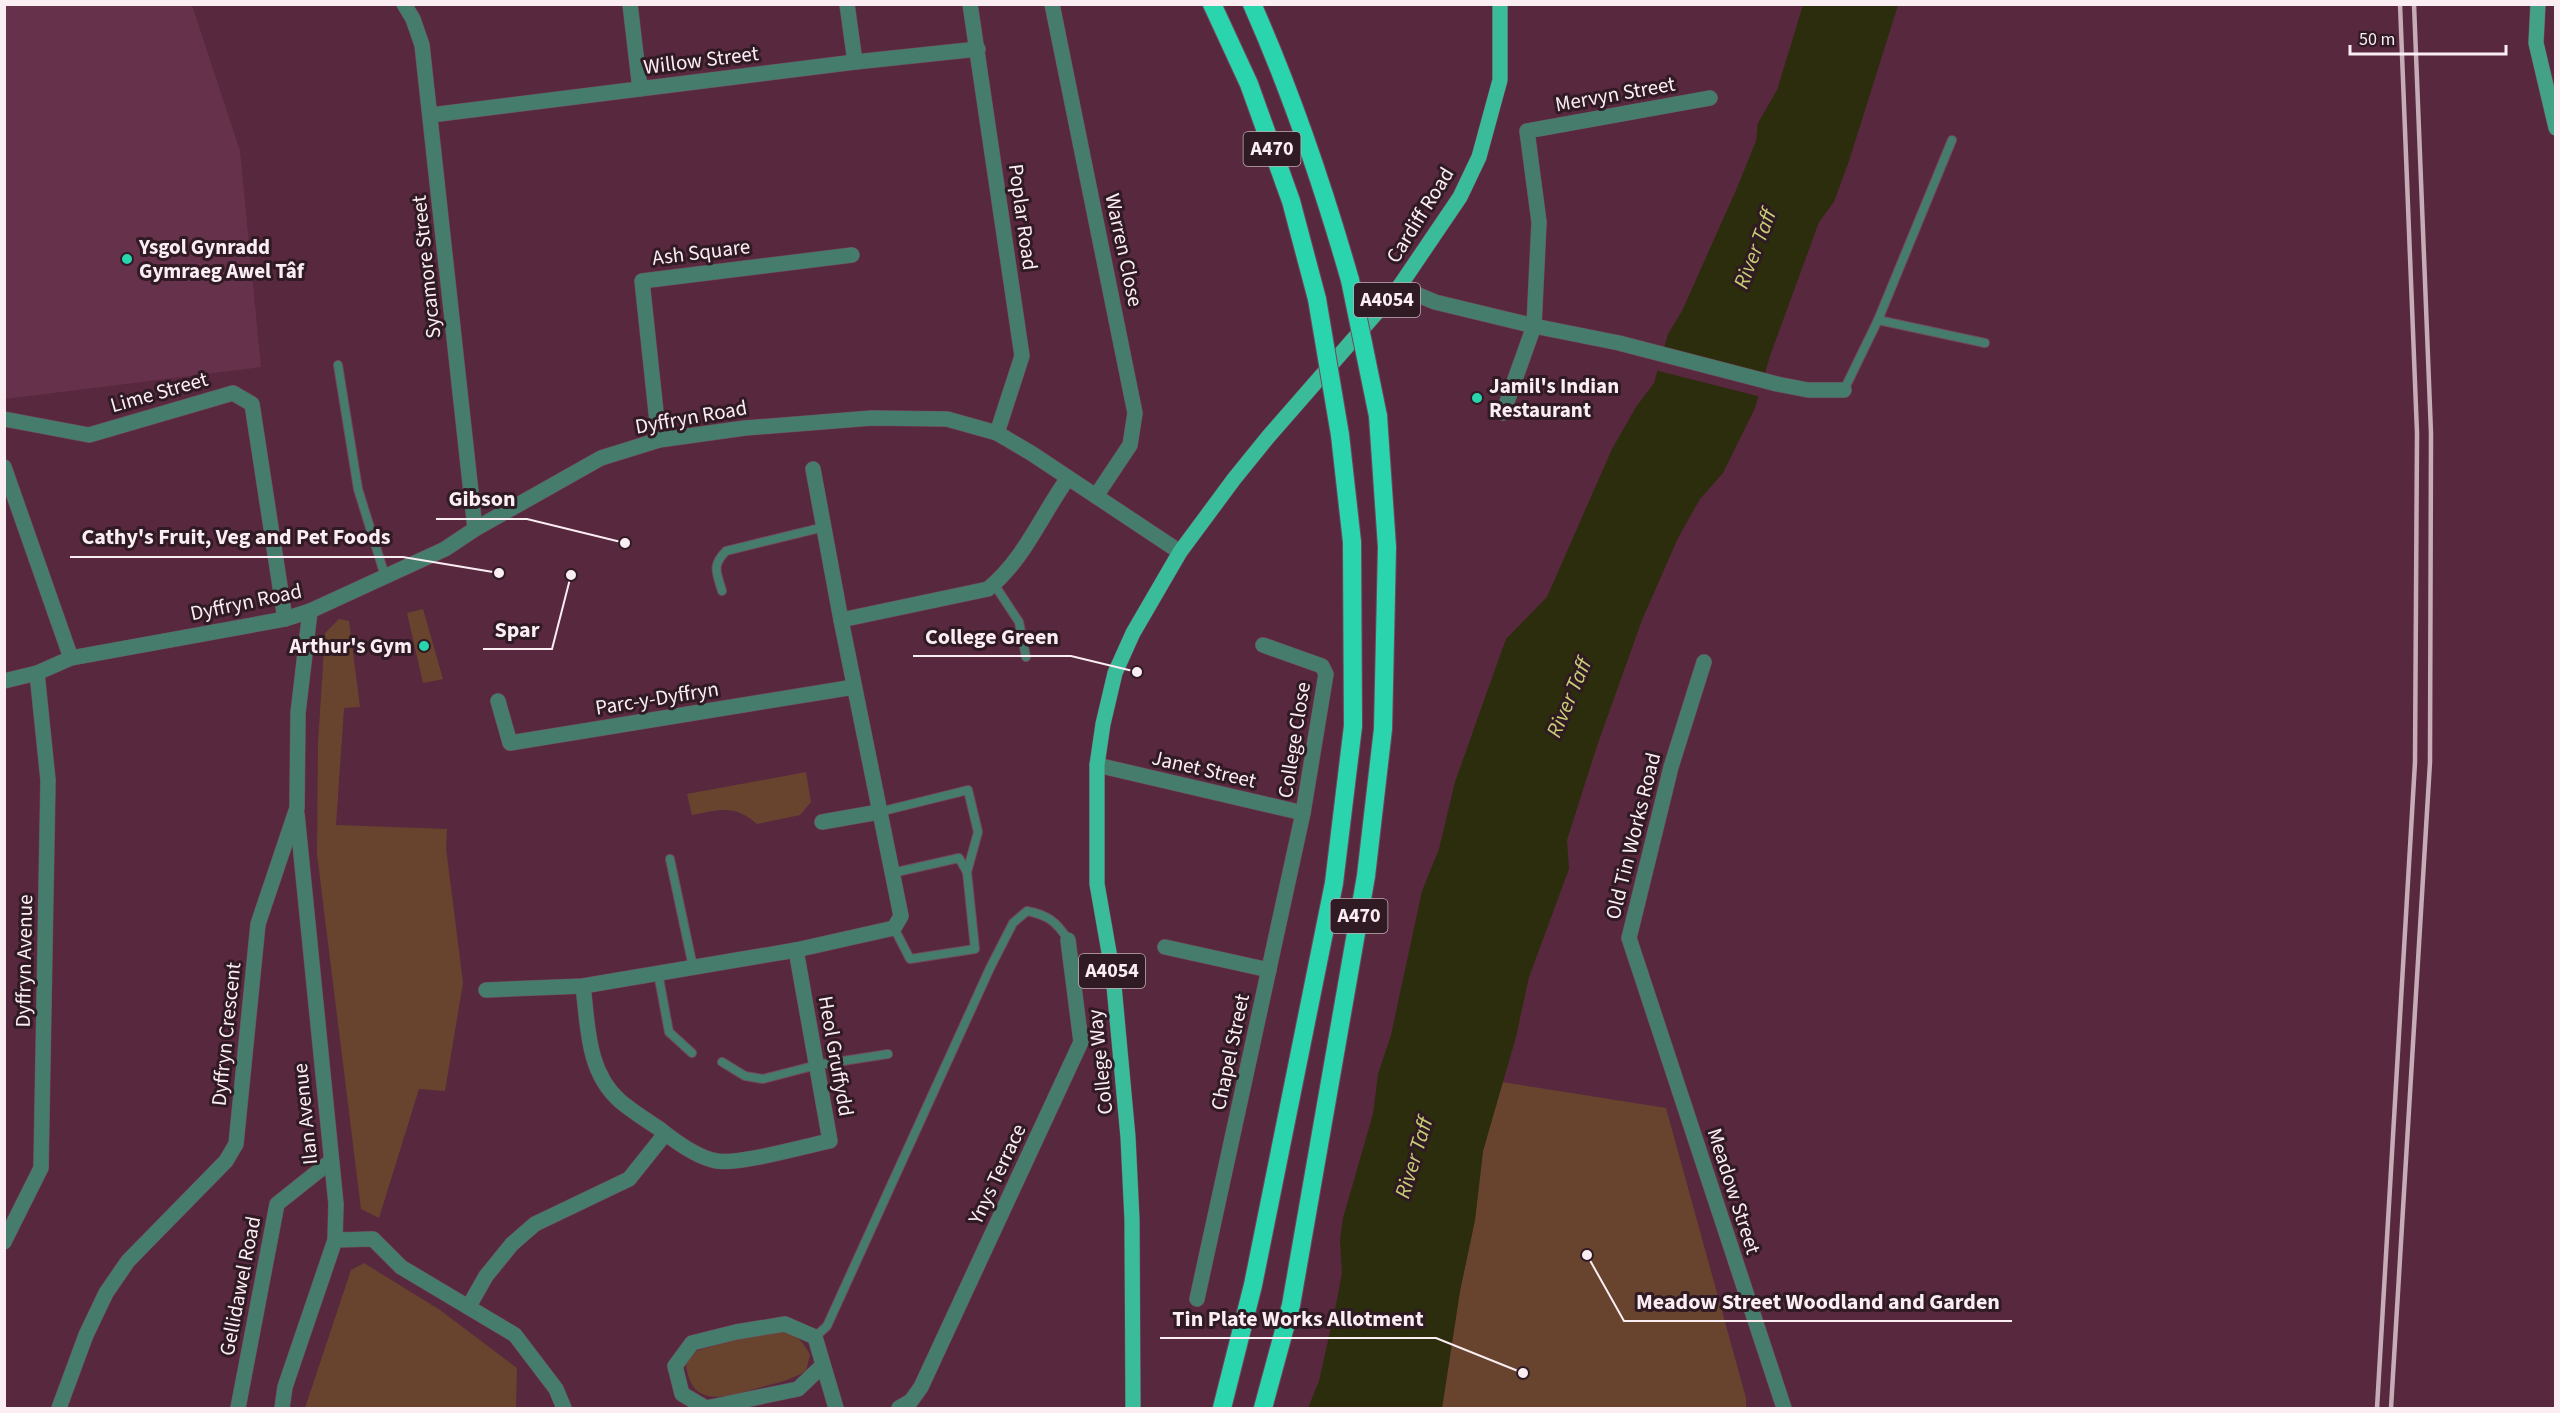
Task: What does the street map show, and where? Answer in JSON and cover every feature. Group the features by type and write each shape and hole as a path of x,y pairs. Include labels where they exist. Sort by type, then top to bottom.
{"highway":[{"name":"A470","path":"1212,4 1257,105 1291,201 1317,299 1340,435 1352,542 1353,726 1334,884 1253,1285 1222,1408"},
{"name":"A470","path":"1252,4 1294,104 1324,189 1350,280 1378,416 1387,547 1383,729 1366,876 1293,1294 1263,1408"}],"main road":[{"name":"Cardiff Road","path":"1180,552 1255,453 1399,287 1460,197 1479,157 1500,80 1500,4"},
{"path":"2538,4 2536,43 2556,128"},
{"name":"College Way","path":"1133,1408 1132,1220 1128,1137 1113,975 1097,884 1097,765 1103,724 1115,673 1133,633 1180,552"}],"street":[{"name":"Sycamore Street","path":"404,4 413,20 422,45 475,529"},
{"path":"630,4 640,89"},
{"path":"847,4 855,62"},
{"name":"Poplar Road","path":"970,4 1022,356 997,433"},
{"name":"Warren Close","path":"1052,4 1135,413 1130,445 1096,496"},
{"name":"Willow Street","path":"430,115 855,62 978,49"},
{"name":"Mervyn Street","path":"1534,326 1539,222 1527,131 1710,98"},
{"name":"Ash Square","path":"659,440 642,280 852,255"},
{"path":"1399,287 1435,302 1618,343 1777,384 1808,390 1844,390"},
{"path":"1503,413 1534,326"},
{"name":"Lime Street","path":"4,419 89,435 233,393 252,404 285,619"},
{"name":"Dyffryn Road","path":"4,681 38,673 71,658 285,619 310,611 445,549 475,529 601,458 659,440 745,428 872,418 947,419 997,433 1180,552"},
{"path":"4,467 71,658"},
{"path":"486,990 583,986 796,950 894,928 901,916 854,687 813,469"},
{"path":"841,620 988,589 1020,554 1068,478"},
{"name":"Dyffryn Crescent","path":"59,1408 86,1335 106,1293 122,1269 226,1161 236,1144 258,924 297,808 298,713 310,611"},
{"name":"College Close","path":"1263,645 1322,666 1325,671 1303,813"},
{"name":"Old Tin Works Road","path":"1668,1055 1629,938 1671,767 1704,662"},
{"name":"Dyffryn Avenue","path":"4,1242 41,1168 48,780 38,673"},
{"name":"Parc-y-Dyffryn","path":"498,701 510,743 854,687"},
{"name":"Janet Street","path":"1097,765 1303,813"},
{"name":"Ilan Avenue","path":"282,1408 285,1387 334,1240 336,1203 297,808"},
{"path":"822,822 879,812"},
{"name":"Chapel Street","path":"1197,1299 1303,813"},
{"name":"Ynys Terrace","path":"898,1408 911,1401 921,1388 1082,1042 1068,940"},
{"path":"1165,947 1269,970"},
{"name":"Heol Gruffydd","path":"583,986 591,1051 606,1085 619,1100 665,1134 699,1154 717,1161 735,1161 830,1141 796,950"},
{"name":"Meadow Street","path":"1668,1055 1784,1408"},
{"path":"469,1306 486,1276 512,1244 535,1224 629,1179 665,1134"},
{"name":"Gellidawel Road","path":"238,1408 277,1204 331,1161"},
{"path":"334,1240 373,1239 401,1267 515,1335 556,1389 564,1408"},
{"path":"822,1366 798,1389 755,1400 706,1408 682,1394 675,1366 692,1343 736,1332 785,1324 815,1337 836,1408"}],"lane":[{"path":"1844,390 1878,320 1952,140"},
{"path":"1878,320 1985,343"},
{"path":"338,364 358,489 385,576"},
{"path":"722,591 716,569 718,559 726,551 824,527"},
{"path":"994,584 1019,622 1026,657"},
{"path":"879,812 968,790 978,832 967,872 975,949 910,959 894,928"},
{"path":"892,873 959,858 967,872"},
{"path":"670,859 693,967"},
{"path":"815,1337 826,1326 990,968 1013,923 1027,911 1046,915 1059,925 1068,940"},
{"path":"658,973 669,1032 692,1053"},
{"path":"722,1062 745,1076 763,1079 817,1065 888,1053"}],"shaded area":[{"name":"Ysgol Gynradd Gymraeg Awel Tâf","path":"4,5 192,5 240,151 261,367 5,399"},
{"name":"Arthur's Gym","path":"423,609 443,679 423,683 407,613"},
{"path":"339,619 349,621 360,707 344,708 336,825 447,829 446,848 463,983 445,1091 419,1089 379,1218 361,1209 317,854 318,743 325,633"},
{"path":"806,772 811,802 800,815 757,824 734,811 719,810 692,815 687,794"},
{"path":"1502,1082 1666,1108 1746,1398 1746,1408 1442,1408 1460,1291 1475,1219 1483,1151"},
{"path":"364,1263 440,1310 517,1368 516,1408 305,1408 351,1270"},
{"path":"772,1329 791,1334 803,1343 810,1355 806,1371 782,1381 734,1395 712,1397 695,1388 689,1379 686,1364 696,1351"}],"water":[{"name":"River Taff","path":"1803,5 1898,5 1849,161 1834,202 1819,222 1770,356 1755,408 1723,473 1700,499 1678,538 1642,620 1597,746 1567,840 1569,869 1529,977 1516,1037 1483,1151 1475,1220 1460,1291 1442,1408 1308,1408 1319,1381 1342,1273 1340,1240 1343,1218 1373,1114 1378,1074 1391,1035 1422,891 1439,849 1455,782 1506,639 1547,597 1612,449 1636,407 1654,383 1668,334 1682,311 1737,188 1756,141 1758,123 1777,90"}],"pier":[{"path":"1661,347 1767,374 1761,397 1655,370"}],"railway":[{"path":"2377,1408 2415,762 2417,433 2400,4"},
{"path":"2391,1408 2430,762 2431,433 2414,4"}],"place":[{"name":"Ysgol Gynradd Gymraeg Awel Tâf","path":"127,259"},
{"name":"Jamil's Indian Restaurant","path":"1477,398"},
{"name":"Gibson","path":"625,543"},
{"name":"Cathy's Fruit, Veg and Pet Foods","path":"499,573"},
{"name":"Spar","path":"571,575"},
{"name":"Arthur's Gym","path":"424,646"},
{"name":"College Green","path":"1137,672"},
{"name":"Meadow Street Woodland and Garden","path":"1587,1255"},
{"name":"Tin Plate Works Allotment","path":"1523,1373"}]}
